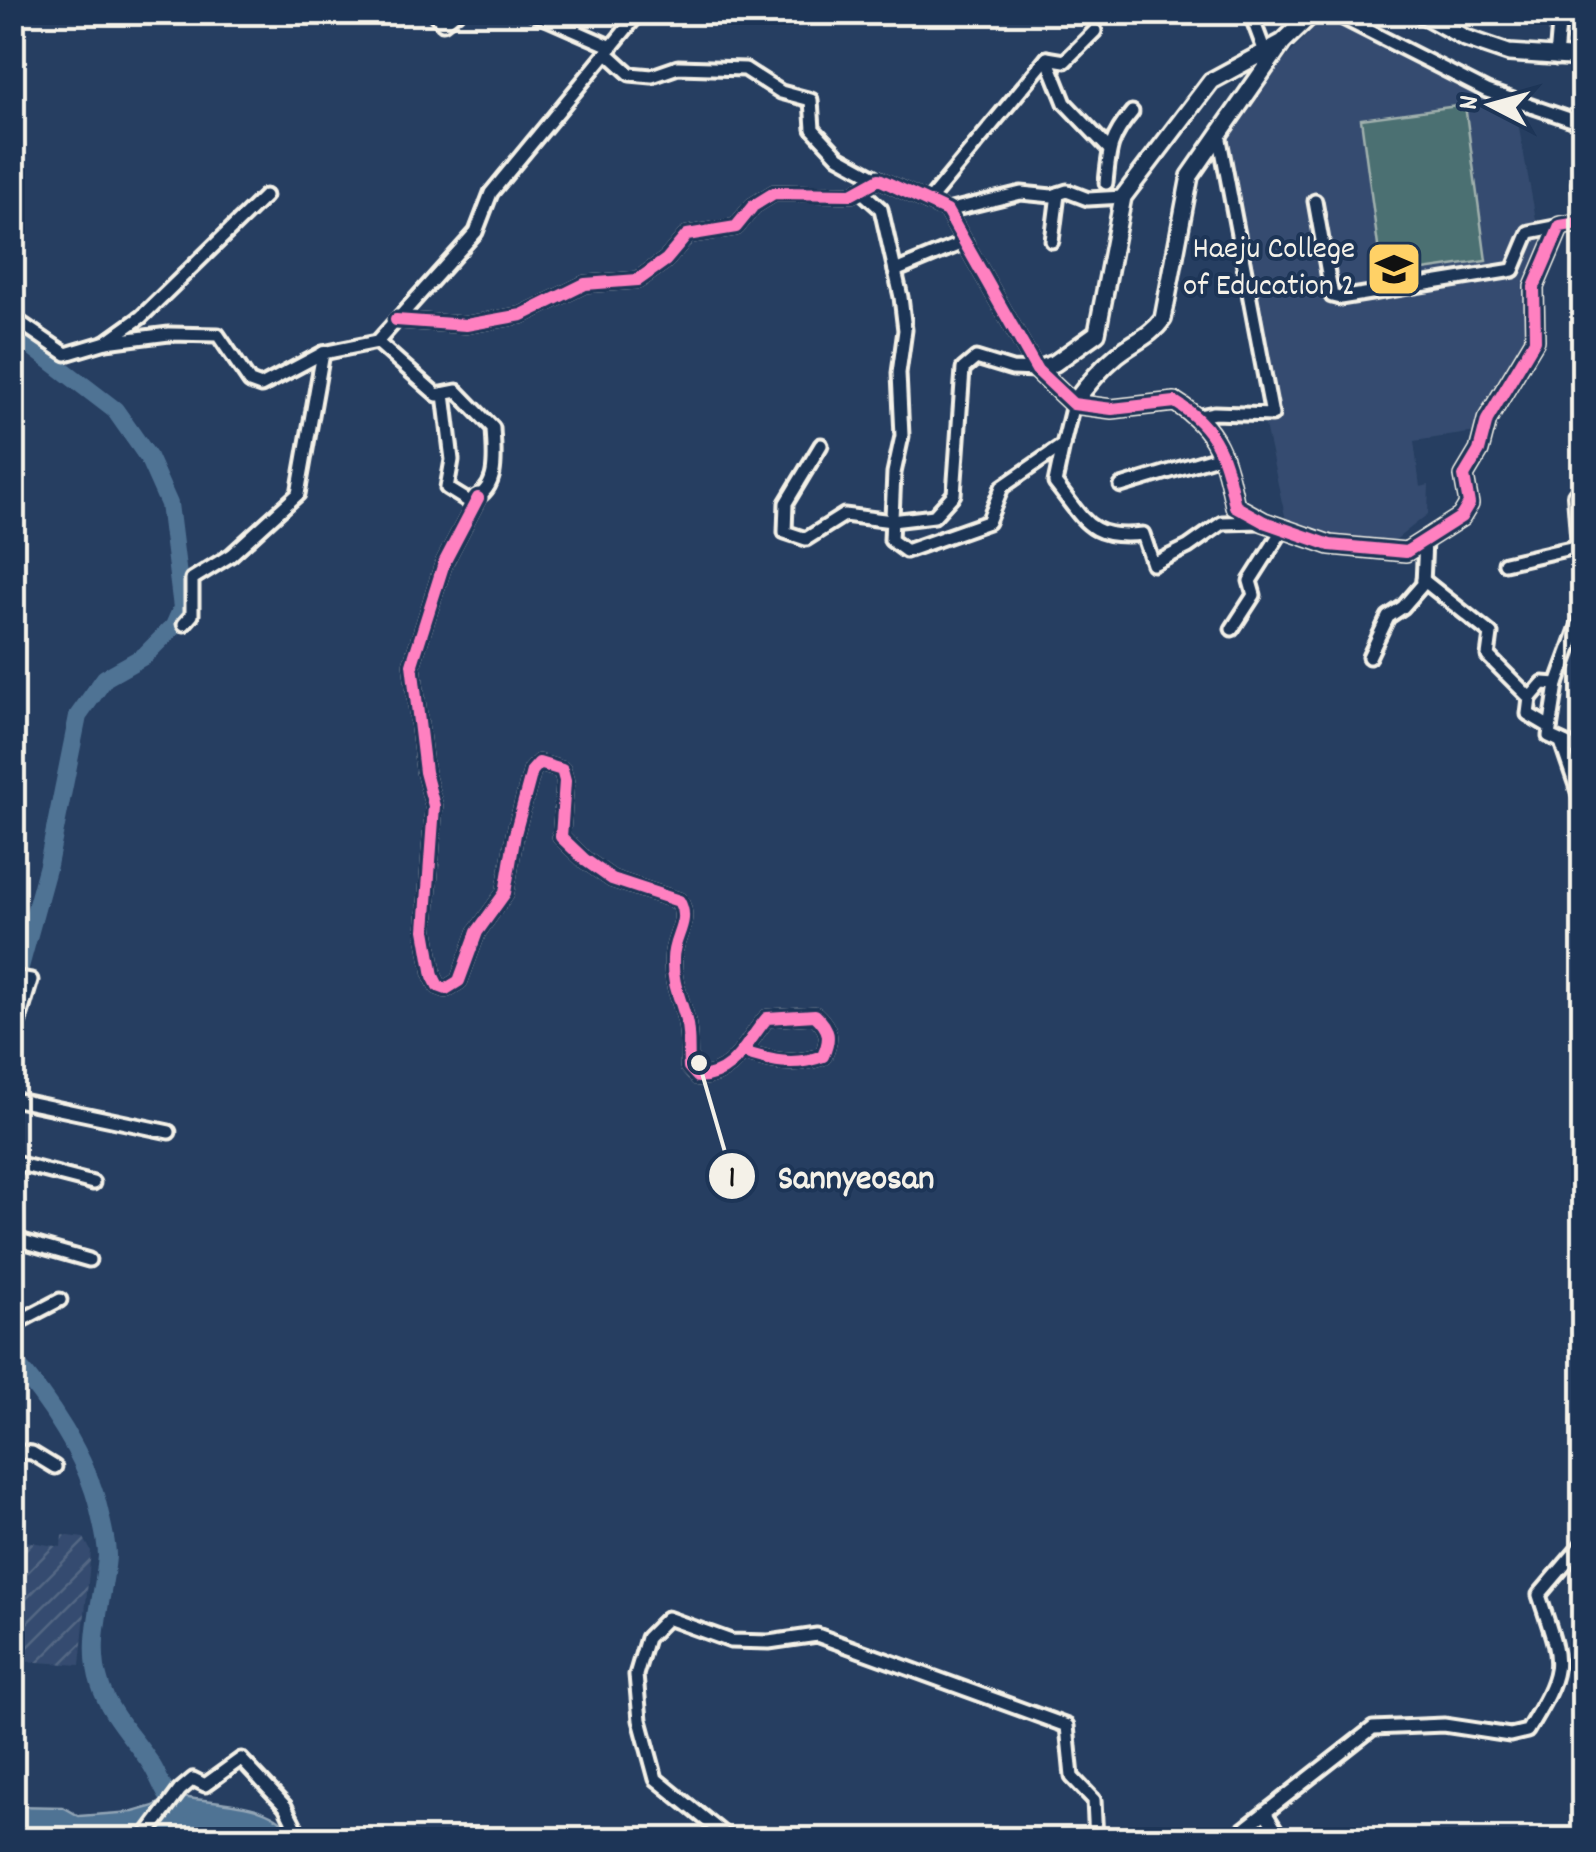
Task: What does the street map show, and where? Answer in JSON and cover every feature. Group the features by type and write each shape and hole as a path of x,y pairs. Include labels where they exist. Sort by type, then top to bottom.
{"street":[{"path":"433,12 443,24 456,12"},
{"path":"12,317 66,354 106,342 169,334 218,335 250,382 262,386 323,354 377,342 476,232 491,193 640,12"},
{"path":"1250,12 1265,52"},
{"path":"1264,522 1222,523 1188,547 1153,564 1143,534 1116,537 1092,529 1056,483 1073,404 1092,378 1118,354 1155,330 1163,319 1190,176 1283,42 1314,12"},
{"path":"1345,12 1346,19 1486,90 1584,124"},
{"path":"1556,58 1560,12"},
{"path":"532,14 609,50 630,74 652,76 678,67 745,69 781,92 811,100 814,130 839,157 946,211 1037,370 1073,404 1112,408 1175,402 1204,422 1224,455 1236,506 1264,522 1330,546 1406,552 1462,516 1469,504 1464,476 1480,452 1488,420 1535,340 1534,288 1560,226"},
{"path":"1423,14 1465,38 1509,52 1584,58"},
{"path":"1047,58 1065,61 1095,31"},
{"path":"820,445 786,502 784,532 806,540 844,515 892,521 934,516 954,494 963,369 976,358 1012,369 1037,370 1055,363 1097,333 1123,197 1210,81 1283,42"},
{"path":"1047,58 1065,103 1109,148"},
{"path":"928,202 1047,58"},
{"path":"1106,183 1109,148 1115,131 1132,112"},
{"path":"1195,417 1214,413 1272,415 1219,134"},
{"path":"1584,176 1580,184 1584,204"},
{"path":"396,320 466,325 522,316 585,284 638,280 666,260 687,235 736,227 753,206 774,193 852,194 879,179"},
{"path":"860,190 880,209 904,330 899,373 902,436 894,473 891,540 906,550 988,522 1002,487 1063,445"},
{"path":"946,211 1021,193 1067,191 1088,199 1123,197"},
{"path":"1052,241 1058,194"},
{"path":"106,342 141,318 265,196"},
{"path":"1315,201 1332,296 1340,298 1513,270 1530,232 1584,222"},
{"path":"895,270 965,242"},
{"path":"377,342 438,395 457,391 493,428 495,474 444,562 412,664 425,772 434,806 425,930 438,986 446,989 459,982 477,932 505,893 532,771 539,763 548,764 562,770 565,781 561,837 612,878 679,900 685,912 673,942 672,982 687,1023 689,1067 698,1076 712,1076 737,1062 743,1052 767,1018 816,1015 827,1026 830,1041 822,1056 812,1060 787,1065 743,1052"},
{"path":"184,624 192,614 192,579 231,555 298,494 323,354"},
{"path":"444,394 452,460 446,488 468,501 478,498"},
{"path":"1121,486 1224,455"},
{"path":"1505,563 1581,546 1576,495"},
{"path":"1232,628 1254,595 1250,581 1284,529"},
{"path":"1368,657 1388,617 1404,607 1424,584 1424,540"},
{"path":"1424,580 1491,634 1488,656 1530,698"},
{"path":"1584,610 1557,684 1548,736 1584,752"},
{"path":"1550,726 1528,714 1530,698 1543,683 1557,684"},
{"path":"1561,742 1584,809"},
{"path":"12,977 30,980 12,1044"},
{"path":"12,1100 170,1132"},
{"path":"12,1162 93,1183"},
{"path":"12,1238 89,1260"},
{"path":"12,1321 18,1322 60,1300"},
{"path":"12,1451 32,1453 55,1467"},
{"path":"1192,1840 1239,1833 1373,1728 1444,1725 1510,1735 1527,1732 1551,1692 1560,1664 1538,1594 1584,1542"},
{"path":"731,1840 656,1779 640,1720 636,1675 647,1638 667,1618 732,1642 769,1642 817,1635 1068,1726 1072,1777 1094,1800 1096,1840"},
{"path":"143,1840 179,1791 194,1779 205,1785 242,1759 285,1806 302,1840"},
{"path":"1266,1814 1282,1840"}],"shaded area":[{"name":"Haeju College of Education 2","path":"1327,13 1340,13 1344,27 1475,92 1515,107 1542,251 1531,335 1476,432 1414,441 1420,487 1429,485 1428,514 1394,541 1328,538 1286,520 1265,426 1281,413 1227,138 1277,68"},
{"path":"62,1535 84,1538 91,1551 80,1665 23,1661 22,1666 13,1666 13,1539 61,1547"},
{"path":"172,1795 258,1810 273,1816 297,1839 41,1840 34,1835 13,1834 13,1806 63,1807 79,1816 133,1812"}],"green space":[{"path":"1465,105 1486,261 1382,276 1361,119"}],"waterway":[{"path":"12,331 115,410 148,457 169,504 182,608 174,626 144,656 105,678 78,716 48,865 12,996"},
{"path":"12,1359 64,1430 85,1470 99,1510 107,1556 95,1652 104,1695 153,1767 167,1795 183,1810"}],"cycle path":[{"path":"396,320 466,325 522,315 585,284 638,280 666,260 687,235 736,227 753,206 774,193 852,194 879,179 947,211 1037,370 1073,404 1112,409 1175,402 1202,423 1218,446 1235,506 1264,522 1330,545 1406,552 1461,517 1469,504 1464,476 1479,451 1487,420 1535,340 1534,287 1560,226 1584,222"},
{"path":"478,498 444,563 412,664 425,772 434,806 425,930 433,976 438,986 446,989 459,981 477,932 505,893 515,834 532,771 539,763 562,770 565,781 561,837 612,879 679,901 683,916 674,951 674,976 687,1026 689,1067 698,1077 731,1064 767,1018 815,1015 828,1034 823,1056 812,1059 783,1062 743,1052"}],"place":[{"name":"Haeju College of Education 2","path":"1394,269"},
{"name":"Sannyeosan","path":"699,1063"}]}
